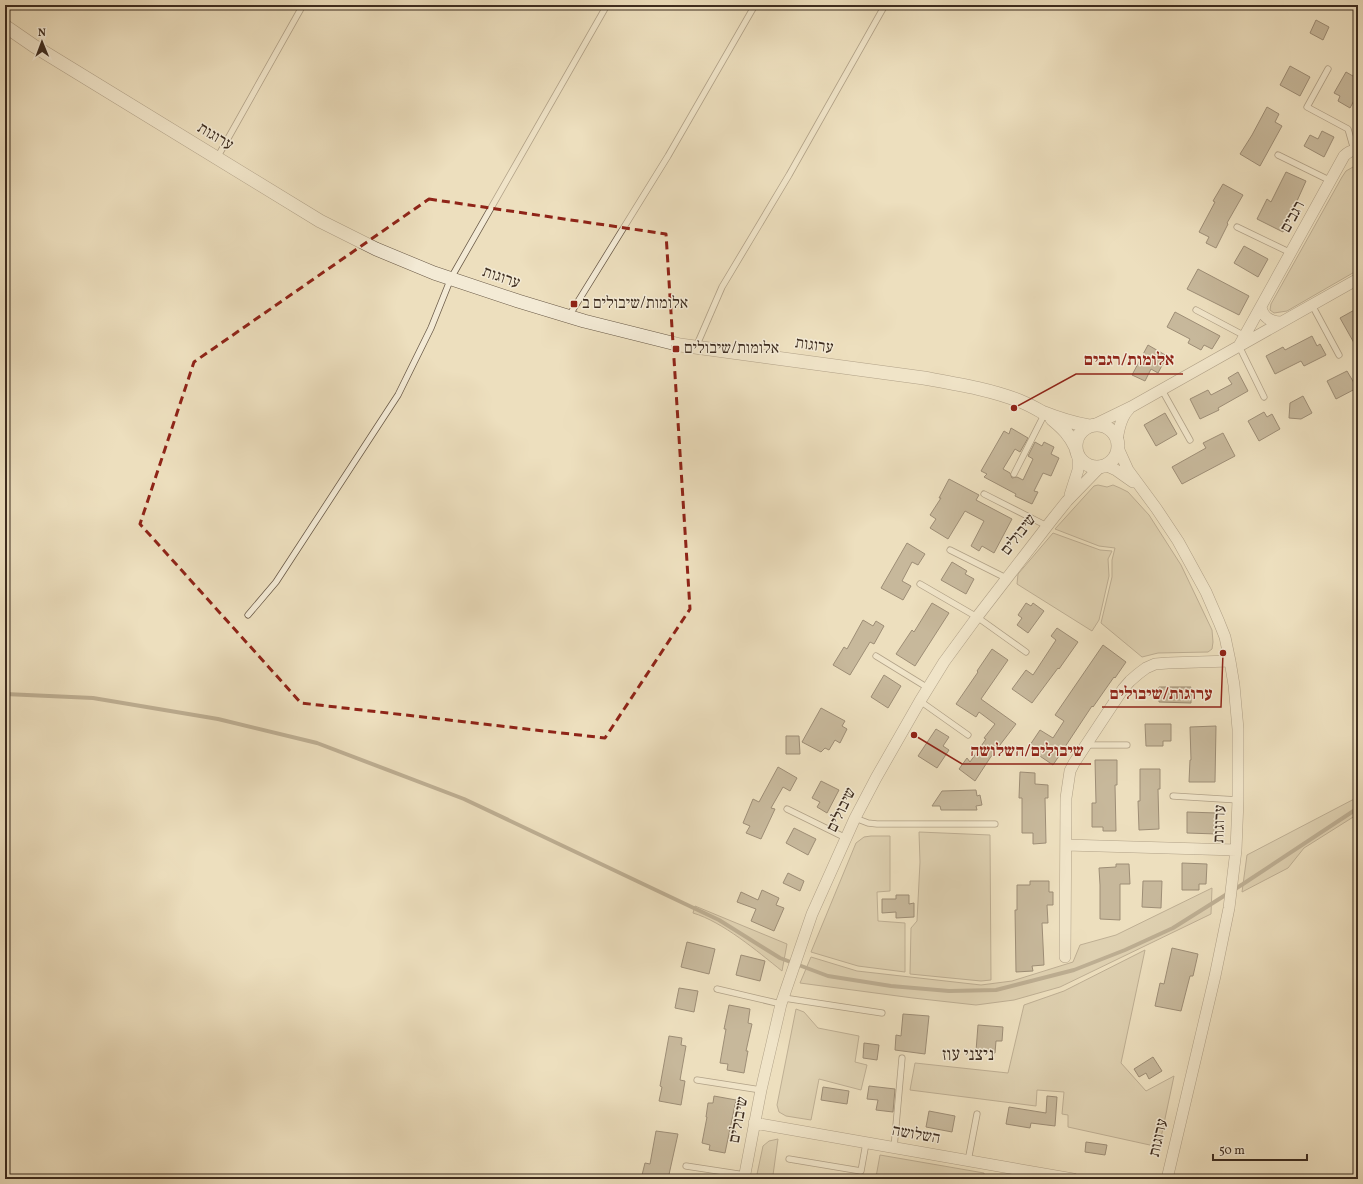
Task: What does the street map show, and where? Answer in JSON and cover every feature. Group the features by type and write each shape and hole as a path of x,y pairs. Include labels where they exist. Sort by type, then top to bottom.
{"street":[{"name":"ערוגות","path":"5,26 34,46 320,221 352,238 398,259 434,273 518,302 650,338 696,348 950,383 986,390 1022,401 1044,412 1074,423 1092,426"},
{"name":"רגבים","path":"1239,346 1344,156 1349,152 1356,150"},
{"name":"רגבים","path":"1092,426 1162,390 1358,279"},
{"path":"1261,307 1262,312 1270,321 1282,322"},
{"name":"רגבים","path":"1117,444 1118,429 1125,413 1131,407"},
{"name":"ערוגות","path":"1044,412 1065,429 1072,438 1077,452"},
{"path":"1092,426 1103,426 1110,429 1116,436 1117,444 1116,455 1111,461 1103,465 1090,465 1083,461 1077,452 1076,441 1079,434 1083,430 1092,426"},
{"name":"ערוגות","path":"1117,444 1128,470 1168,524 1206,592 1221,627 1230,661 1238,729 1236,850 1224,936 1167,1179"},
{"name":"שיבולים","path":"1067,501 1076,479 1079,462 1077,452"},
{"name":"ערוגות","path":"1103,465 1116,470 1140,487"},
{"name":"שיבולים","path":"745,1177 754,1123 782,1001 812,914 855,818 876,778 944,662 1006,578 1067,501 1103,465"},
{"path":"1065,956 1066,798 1067,782 1072,767 1130,681 1146,668 1155,664 1230,661"},
{"path":"1066,845 1236,850"},
{"name":"השלושה","path":"754,1123 1073,1179"}],"lane":[{"path":"217,158 303,5"},
{"path":"248,615 276,582 398,395 432,328 451,278 607,5"},
{"path":"569,317 668,156 755,5"},
{"path":"696,348 722,287 789,175 885,5"},
{"path":"1328,69 1307,107 1348,129 1356,150"},
{"path":"1278,155 1331,182"},
{"path":"1237,227 1291,254"},
{"path":"1312,305 1339,355"},
{"path":"1196,310 1245,336"},
{"path":"1239,346 1264,397"},
{"path":"1162,390 1190,440"},
{"path":"1014,474 1044,412"},
{"path":"984,494 1047,526"},
{"path":"950,550 1006,578"},
{"path":"920,584 977,617 1026,652"},
{"path":"876,656 928,688"},
{"path":"920,701 968,735"},
{"path":"1086,745 1127,745"},
{"path":"1174,796 1238,800"},
{"path":"787,809 846,838"},
{"path":"855,818 868,823 877,824 995,824"},
{"path":"717,989 782,1001 882,1013"},
{"path":"894,1148 902,1058"},
{"path":"697,1080 761,1090"},
{"path":"968,1161 977,1114"},
{"path":"789,1159 861,1171 866,1143"},
{"path":"686,1166 745,1177"}],"highlighted area":[{"path":"429,199 666,234 690,609 605,738 301,703 140,524 194,362"}],"shaded area":[{"path":"1353,167 1358,168 1358,270 1287,311 1274,313 1270,310 1271,304 1342,177 1346,171"},
{"path":"1098,485 1107,487 1113,485 1128,492 1149,515 1181,565 1212,630 1212,649 1208,652 1158,653 1142,657 1101,623 1112,577 1112,560 1115,548 1099,546 1055,529 1094,486"},
{"path":"1053,533 1100,550 1112,551 1108,559 1109,576 1099,620 1092,631 1017,584 1018,574"},
{"path":"1358,797 1358,814 1304,848 1288,868 1242,892 1247,855"},
{"path":"919,832 990,835 991,980 981,981 910,974 911,928 917,921 920,862"},
{"path":"890,836 890,891 877,892 878,921 905,923 905,972 858,966 811,952 856,843 864,837"},
{"path":"1212,888 1211,914 1060,987 1014,1000 976,1005 800,983 811,957 857,971 981,985 1012,981 1073,962 1080,945 1116,935"},
{"path":"695,906 787,944 782,971 728,930 704,917 693,913"},
{"path":"1145,950 1121,1063 1146,1091 1174,1076 1159,1147 1068,1127 1068,1115 1062,1114 1064,1092 1037,1090 1036,1106 910,1090 915,1063 1008,1073 1024,1005 1064,991"},
{"path":"796,1009 804,1012 818,1028 859,1036 855,1062 867,1065 861,1090 819,1079 811,1120 786,1116 779,1112 777,1105"},
{"path":"778,1139 773,1175 781,1176 781,1179 756,1179 763,1146 769,1141"},
{"path":"880,1155 984,1173 985,1179 890,1179 876,1177"}],"building":[{"path":"1316,20 1329,27 1323,40 1310,33"},
{"path":"1290,66 1310,77 1300,96 1280,85"},
{"path":"1346,72 1358,79 1358,93 1350,108 1338,101 1340,96 1334,93"},
{"path":"1267,107 1279,114 1275,122 1282,126 1260,166 1240,154"},
{"path":"1322,131 1334,137 1324,157 1304,146 1310,135 1318,139"},
{"path":"1286,172 1306,181 1283,232 1257,219 1267,199 1271,202"},
{"path":"1223,184 1243,195 1227,223 1228,224 1216,248 1206,243 1209,237 1199,232 1215,202 1213,201"},
{"path":"1244,246 1268,259 1258,277 1234,263"},
{"path":"1198,269 1249,296 1239,315 1187,289"},
{"path":"1358,308 1358,350 1340,318"},
{"path":"1175,312 1220,336 1212,349 1204,345 1201,350 1188,343 1190,339 1167,327"},
{"path":"1312,336 1317,346 1320,344 1326,355 1304,366 1301,361 1275,374 1266,356 1283,347 1285,350"},
{"path":"1148,345 1167,356 1158,373 1151,369 1145,381 1132,375"},
{"path":"1347,371 1357,388 1336,399 1327,381"},
{"path":"1238,372 1248,391 1218,408 1219,410 1200,419 1190,399 1208,390 1211,395 1232,384 1228,378"},
{"path":"1303,396 1312,413 1301,419 1289,418 1290,403"},
{"path":"1264,412 1267,417 1272,414 1280,429 1259,441 1248,421"},
{"path":"1165,413 1177,434 1156,446 1144,425"},
{"path":"1011,428 1028,438 1020,452 1015,449 1003,469 1010,473 1012,478 1017,477 1023,480 1033,459 1028,456 1035,442 1042,446 1044,442 1054,447 1051,454 1059,458 1051,476 1043,473 1034,491 1038,492 1032,504 1015,496 1016,494 984,477 987,474 981,471 1004,431 1009,434"},
{"path":"1223,433 1235,456 1182,484 1172,467 1206,448 1203,443"},
{"path":"949,479 979,495 976,500 1012,519 994,553 982,546 979,551 971,546 984,521 965,511 948,539 930,528 936,519 930,515 941,498 939,498"},
{"path":"907,543 925,554 918,565 912,562 902,581 911,586 903,600 881,588"},
{"path":"952,562 967,571 965,574 974,579 966,594 941,580"},
{"path":"932,603 949,613 915,666 896,654 912,630 914,632"},
{"path":"1026,603 1031,606 1033,603 1044,611 1028,633 1017,625 1022,618 1018,615"},
{"path":"863,620 873,626 876,621 884,626 874,644 870,642 850,675 833,665 844,647 847,649"},
{"path":"1057,628 1078,642 1032,703 1012,689 1026,670 1033,675 1056,640 1051,636"},
{"path":"1103,645 1126,662 1093,707 1092,706 1053,765 1028,748 1040,730 1053,738 1064,721 1055,715"},
{"path":"992,649 1008,660 981,699 1016,724 990,758 975,781 959,769 967,758 970,762 986,739 984,738 995,724 979,712 976,717 956,704"},
{"path":"884,675 901,686 888,708 871,697"},
{"path":"1159,687 1191,687 1191,703 1159,702"},
{"path":"821,708 845,721 842,726 847,729 840,743 835,740 829,750 825,748 821,752 802,742"},
{"path":"1145,724 1171,724 1171,741 1163,741 1163,746 1146,746"},
{"path":"1216,726 1215,782 1189,782 1191,760 1190,727"},
{"path":"936,729 949,737 943,746 949,750 937,768 918,756"},
{"path":"786,736 799,736 800,754 786,754"},
{"path":"1095,760 1117,760 1117,785 1115,785 1116,831 1103,831 1103,827 1092,827 1092,803 1096,803"},
{"path":"778,767 797,778 790,791 783,787 771,808 775,809 761,839 746,833 750,826 743,823 753,799 759,802"},
{"path":"1140,769 1160,769 1160,789 1158,789 1159,829 1139,830 1138,801 1140,801"},
{"path":"1020,772 1035,773 1035,784 1048,785 1048,798 1045,798 1046,843 1033,844 1033,833 1022,833 1022,798 1019,798"},
{"path":"821,781 839,790 827,813 817,807 820,802 812,798"},
{"path":"976,790 977,796 980,795 982,805 976,806 977,810 941,810 940,806 932,806 942,791"},
{"path":"1187,812 1217,813 1217,834 1187,833"},
{"path":"794,828 816,839 808,855 786,843"},
{"path":"1182,863 1207,864 1206,884 1199,884 1199,890 1182,890"},
{"path":"1116,864 1129,864 1130,884 1120,884 1120,920 1100,919 1099,868 1116,867"},
{"path":"788,873 804,881 800,891 783,883"},
{"path":"1030,881 1049,881 1049,892 1053,892 1053,905 1047,905 1048,923 1042,923 1044,965 1032,966 1033,971 1016,972 1015,910 1017,910 1017,885 1030,885"},
{"path":"1143,881 1162,881 1161,908 1142,907"},
{"path":"762,890 779,898 776,905 784,908 774,931 751,921 756,909 737,902 741,892 758,900"},
{"path":"896,895 909,895 909,904 914,903 914,917 896,918 896,912 882,913 882,899 896,899"},
{"path":"687,942 715,949 709,974 681,967"},
{"path":"1172,948 1198,954 1193,976 1190,976 1181,1011 1155,1006 1160,983 1164,984"},
{"path":"741,955 765,961 760,981 736,975"},
{"path":"679,988 698,991 694,1012 675,1008"},
{"path":"729,1005 750,1009 748,1023 752,1024 746,1051 748,1051 744,1073 727,1070 728,1064 720,1063 726,1029 724,1029"},
{"path":"903,1014 929,1016 925,1054 895,1050 896,1035 901,1036"},
{"path":"978,1025 1003,1027 1002,1041 996,1041 995,1053 976,1051"},
{"path":"669,1036 682,1038 681,1045 686,1046 680,1080 685,1081 681,1105 659,1101 662,1087 660,1086"},
{"path":"864,1043 879,1045 877,1060 863,1058"},
{"path":"1153,1057 1162,1071 1149,1079 1146,1073 1139,1077 1134,1069"},
{"path":"869,1086 895,1089 893,1112 876,1110 878,1100 867,1099"},
{"path":"823,1087 849,1091 847,1104 821,1100"},
{"path":"714,1096 736,1100 725,1153 709,1150 710,1145 702,1143 708,1103 713,1103"},
{"path":"1047,1096 1057,1097 1055,1126 1031,1123 1030,1128 1006,1124 1009,1107 1046,1113"},
{"path":"929,1111 955,1116 952,1132 926,1127"},
{"path":"656,1131 678,1134 668,1179 641,1179 645,1163 650,1164"},
{"path":"1086,1142 1107,1145 1105,1155 1085,1152"}],"waterway":[{"path":"5,694 93,698 218,719 317,743 464,799 719,920 780,958 828,976 891,986 949,991 996,990 1074,970 1125,950 1173,928 1358,808"}],"place":[{"name":"אלומות/שיבולים ב","path":"574,304"},
{"name":"אלומות/שיבולים","path":"676,349"},
{"name":"אלומות/רגבים","path":"1014,408"},
{"name":"ערוגות/שיבולים","path":"1223,653"},
{"name":"שיבולים/השלושה","path":"914,735"}],"district":[{"name":"ניצני עוז","path":"968,1055"}]}
